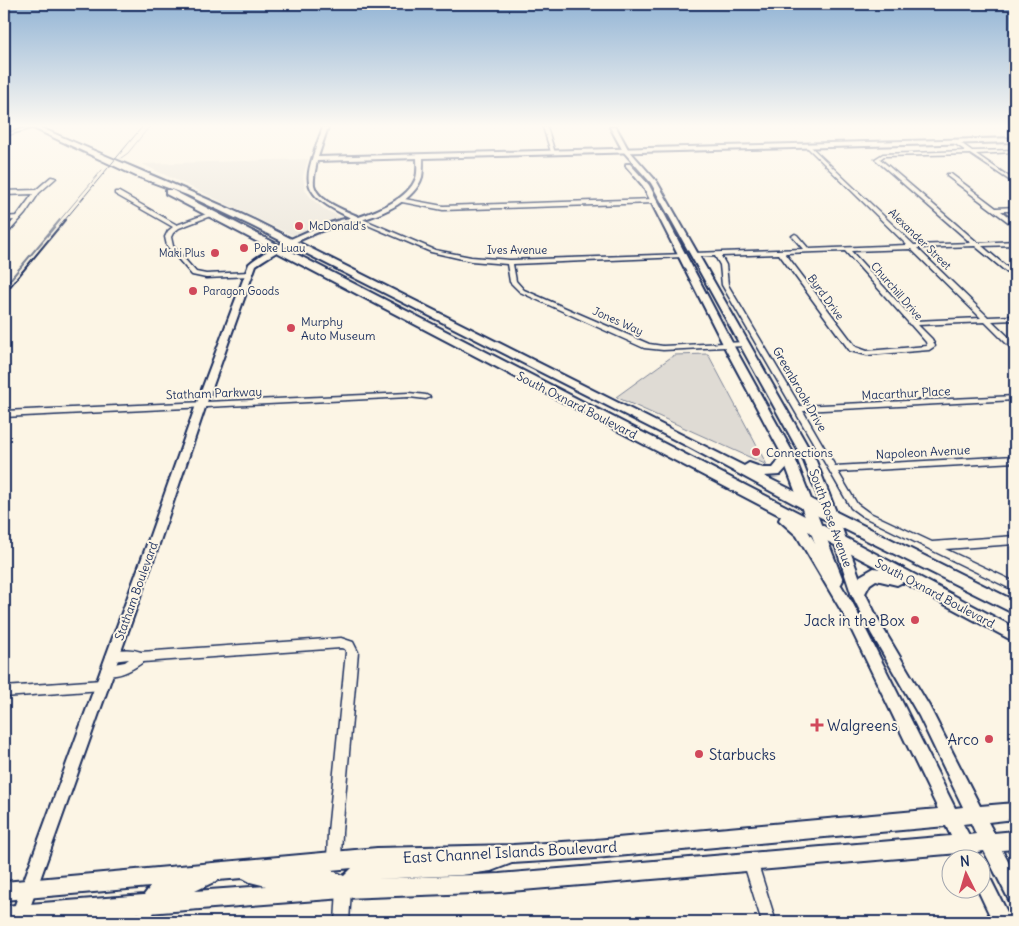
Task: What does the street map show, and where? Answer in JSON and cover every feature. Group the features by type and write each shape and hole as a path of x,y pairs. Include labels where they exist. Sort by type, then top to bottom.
{"main road":[{"name":"South Oxnard Boulevard","path":"131,170 198,196 296,244 1015,608"},
{"name":"South Rose Avenue","path":"634,170 642,179 654,201 728,345 786,451 850,613 966,848"},
{"name":"South Rose Avenue","path":"642,170 654,182 810,461 832,517 858,593 876,629 900,667 924,711 1015,894"},
{"name":"South Oxnard Boulevard","path":"139,174 146,180 754,496 1015,635"},
{"path":"666,226 676,232 685,251 694,255"},
{"path":"693,444 762,472 771,473 781,468 786,451"},
{"path":"754,496 802,532 850,613"},
{"path":"858,593 869,576 879,574 896,578 952,602"},
{"name":"East Channel Islands Boulevard","path":"4,891 377,857 513,854 604,848 1015,811"},
{"name":"East Channel Islands Boulevard","path":"976,848 989,842 1015,840"},
{"name":"East Channel Islands Boulevard","path":"12,914 344,889 499,883 750,861 942,853"},
{"path":"149,903 158,891 188,885 232,871 274,878 325,876 338,881 344,889 360,873 377,868 461,866 491,862 513,854"},
{"path":"991,898 1003,922"}],"street":[{"path":"312,170 310,178 313,191 330,206 358,219"},
{"path":"211,214 177,227 169,233 168,242 194,274 206,276 251,272 281,251 350,225 358,219 399,200 416,184 420,170"},
{"name":"Alexander Street","path":"835,170 1015,347"},
{"path":"890,170 1015,277"},
{"path":"997,170 1015,183"},
{"path":"949,175 1015,225"},
{"path":"4,234 37,192 53,178"},
{"path":"4,193 37,192"},
{"path":"118,193 177,227"},
{"path":"399,200 443,208 654,201"},
{"path":"996,210 1015,209"},
{"path":"4,219 18,218"},
{"name":"Ives Avenue","path":"358,219 421,247 478,260 510,262 682,255"},
{"path":"792,236 804,251"},
{"path":"694,255 1015,243"},
{"name":"Churchill Drive","path":"846,249 928,340 931,347"},
{"name":"Byrd Drive","path":"781,252 849,346 867,353 922,350 931,347"},
{"name":"Greenbrook Drive","path":"717,254 723,265 725,285 851,502 860,511 1015,587"},
{"name":"Jones Way","path":"510,262 513,282 522,291 639,343 663,348 745,344"},
{"name":"Statham Boulevard","path":"12,914 29,889 201,405 251,272"},
{"path":"911,323 1015,318"},
{"name":"Statham Parkway","path":"4,414 409,395 426,397"},
{"name":"Macarthur Place","path":"797,409 1015,398"},
{"name":"Napoleon Avenue","path":"832,469 1015,459"},
{"path":"930,546 1015,540"},
{"path":"112,656 133,654 141,657 349,645 352,652 334,861"},
{"path":"107,670 127,667 141,657"},
{"path":"4,692 102,685"},
{"path":"750,861 769,922"},
{"path":"342,922 344,889"},
{"path":"144,922 149,903"}],"shaded area":[{"path":"155,170 305,170 303,176 305,190 324,209 340,217 340,220 301,237 294,236"},
{"path":"708,354 767,465 616,397 674,355"}],"waterway":[{"path":"59,221 102,170"},
{"path":"4,287 60,220"}],"railway":[{"path":"64,221 106,170"},
{"path":"4,294 65,220"}],"place":[{"name":"McDonald's","path":"299,226"},
{"name":"Poke Luau","path":"244,248"},
{"name":"Maki Plus","path":"215,253"},
{"name":"Paragon Goods","path":"193,291"},
{"name":"Murphy Auto Museum","path":"291,328"},
{"name":"Connections","path":"756,452"},
{"name":"Jack in the Box","path":"915,620"},
{"name":"Walgreens","path":"817,725"},
{"name":"Arco","path":"989,739"},
{"name":"Starbucks","path":"699,754"}]}
